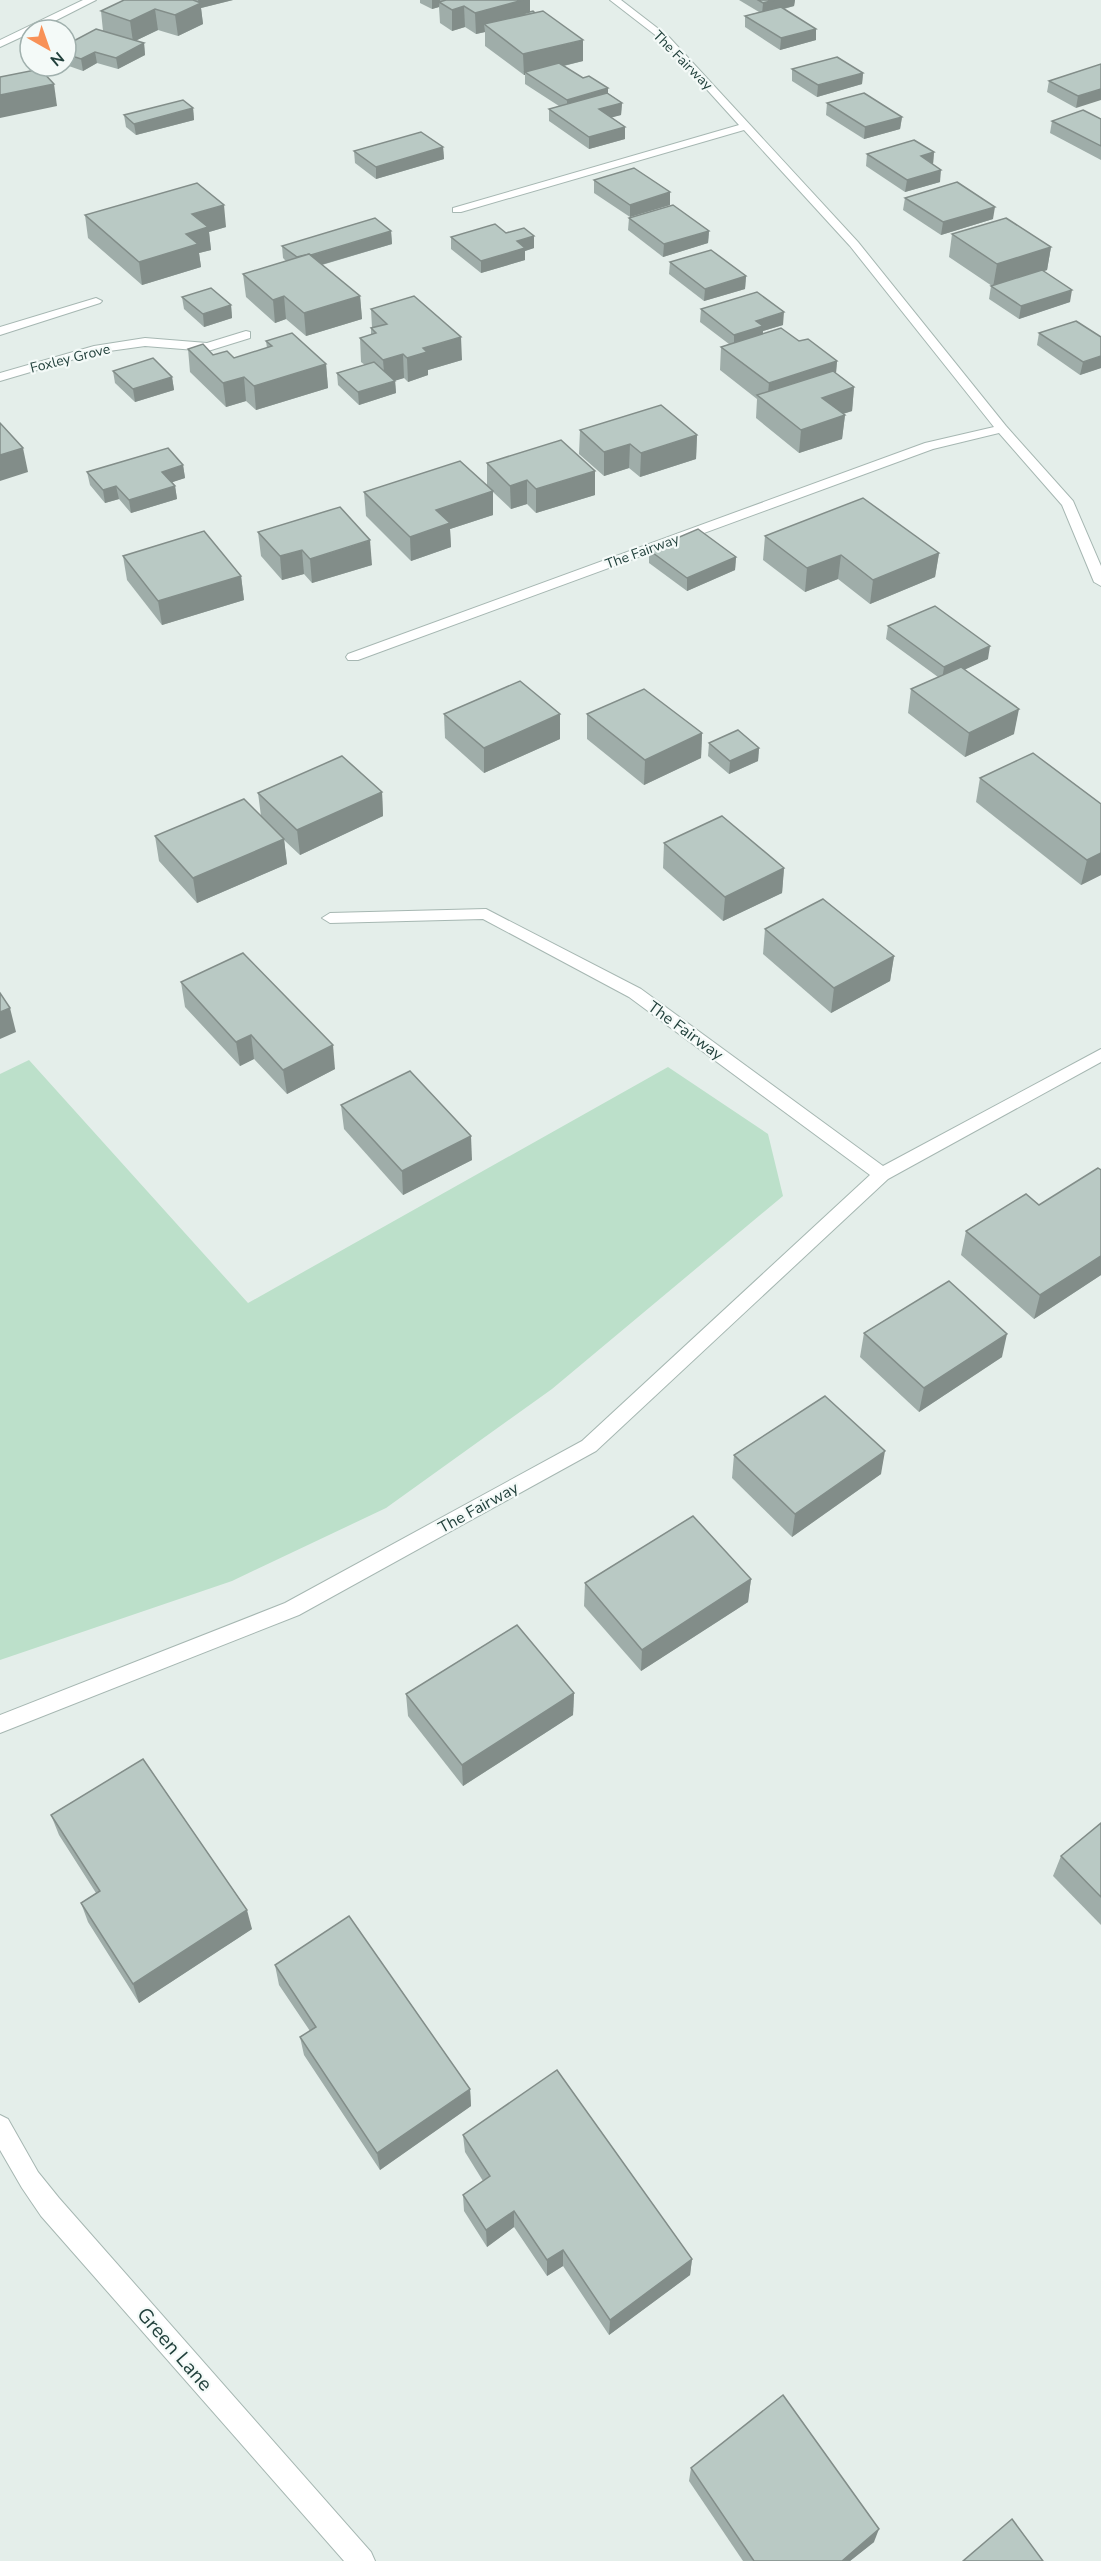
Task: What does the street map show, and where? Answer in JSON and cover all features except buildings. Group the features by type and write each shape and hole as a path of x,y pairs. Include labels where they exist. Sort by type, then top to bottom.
{"street":[{"path":"0,44 91,0"},
{"name":"The Fairway","path":"615,0 666,39 854,244 1002,429 1068,504 1101,582"},
{"path":"457,210 747,126"},
{"path":"0,331 96,301"},
{"name":"Foxley Grove","path":"0,377 94,350 145,342 208,347 246,335"},
{"name":"The Fairway","path":"353,657 929,446 1002,429"},
{"name":"The Fairway","path":"330,918 486,914 635,993 882,1174"},
{"name":"The Fairway","path":"0,1724 292,1609 589,1446 882,1174 1101,1055"},
{"name":"Green Lane","path":"0,2127 30,2180 50,2208 362,2561"}],"green space":[{"path":"29,1060 248,1303 668,1067 768,1134 783,1196 552,1389 386,1508 232,1581 0,1660 0,1074"}]}
